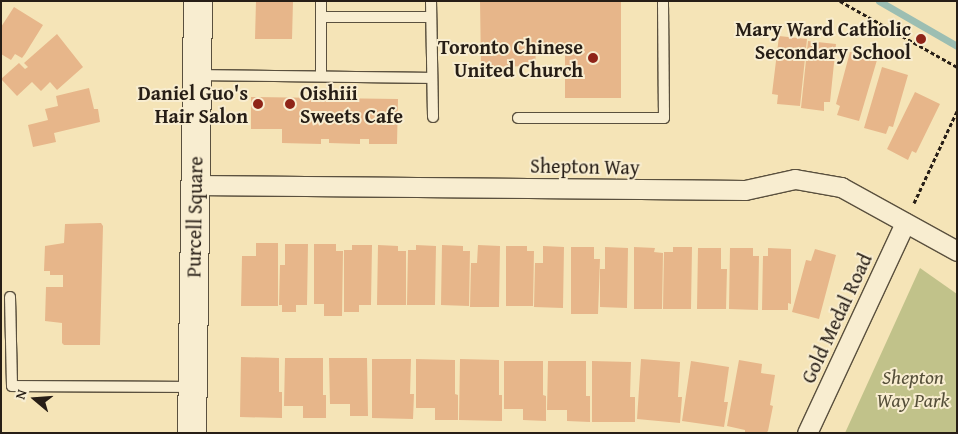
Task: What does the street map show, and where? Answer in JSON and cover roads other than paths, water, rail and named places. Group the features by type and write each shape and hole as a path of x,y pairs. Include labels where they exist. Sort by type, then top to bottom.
{"street":[{"name":"Purcell Square","path":"192,433 198,1"},
{"name":"Shepton Way","path":"194,185 744,190 794,179 841,187 957,251"},
{"name":"Gold Medal Road","path":"807,433 905,223"}],"lane":[{"path":"320,1 321,76"},
{"path":"431,1 434,117"},
{"path":"518,118 664,118 663,1"},
{"path":"321,18 431,17"},
{"path":"197,75 432,78"},
{"path":"10,297 12,386 193,387"}],"waterway":[{"path":"879,1 957,46"}],"place":[{"name":"Mary Ward Catholic Secondary School","path":"921,39"},
{"name":"Toronto Chinese United Church","path":"593,58"},
{"name":"Daniel Guo's Hair Salon","path":"258,104"},
{"name":"Oishiii Sweets Cafe","path":"290,104"}],"park label":[{"name":"Shepton Way Park","path":"913,388"}]}
